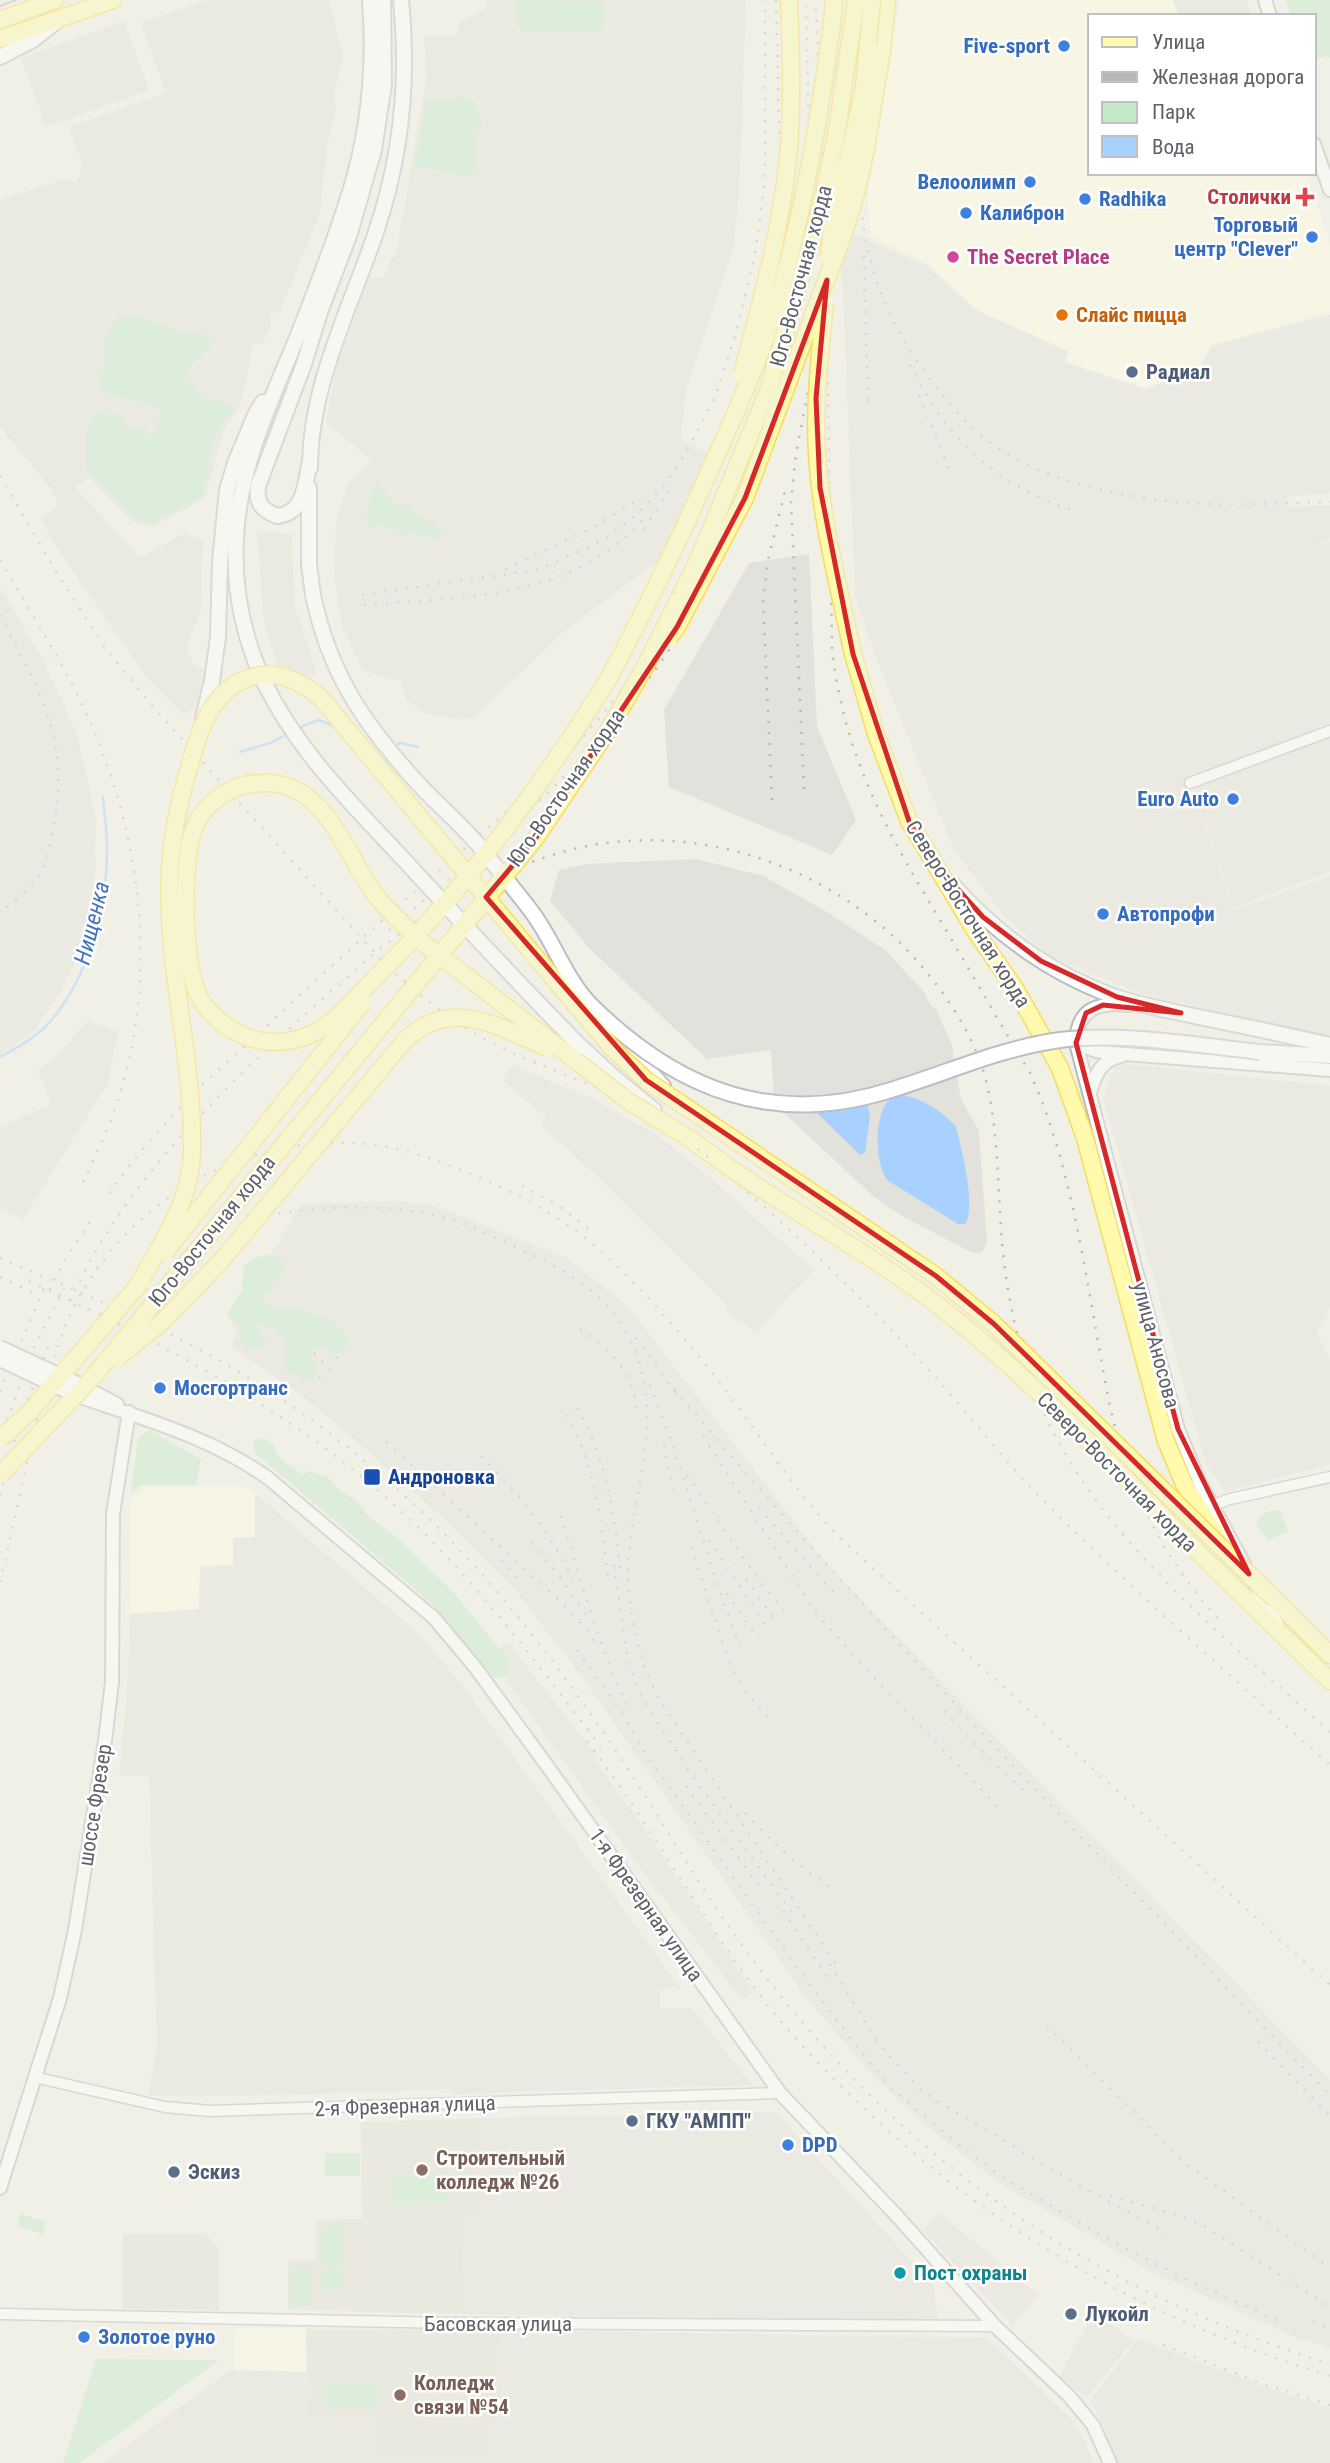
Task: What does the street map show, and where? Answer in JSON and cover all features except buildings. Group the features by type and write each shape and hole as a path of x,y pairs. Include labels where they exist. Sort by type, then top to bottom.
{"main road":[{"path":"1,20 33,0"},
{"path":"1,20 55,0"},
{"path":"0,39 113,0"},
{"path":"369,0 371,80 361,146 349,194 304,320 266,414 251,461 236,535 235,567 247,639 275,705 311,757 500,964 616,1079 687,1137"},
{"path":"383,0 385,61 380,116 371,163 350,233 258,486 257,496 262,508 276,516 291,513 298,507 303,495 316,409 327,369 376,231 397,150 404,71 401,0"},
{"path":"724,438 759,309 777,228 788,159 791,64 789,0"},
{"name":"Северо-Восточная хорда","path":"834,0 833,24 811,163 793,242 762,347 676,547 606,683 524,806 475,868 397,956 332,1021 314,1034 269,1043 242,1037 218,1020 199,997 190,971 187,862 192,832 201,813 214,800 235,787 274,783 297,789 315,803 330,821 375,894 400,923 456,970 628,1101 687,1137 923,1294 980,1340 1330,1680"},
{"name":"Юго-Восточная хорда","path":"0,1475 93,1377 535,839 609,729 645,667 696,565 772,379 823,201 838,124 856,0"},
{"name":"Северо-Восточная хорда","path":"872,0 864,88 831,235 816,398 817,452 826,528 853,654 876,734 909,821 976,932 1016,990 1060,1068 1085,1138 1166,1441 1184,1484 1202,1516 1229,1554"},
{"path":"645,667 677,627 717,554 745,498 778,415 856,193 882,50 887,0"},
{"path":"0,57 33,40 60,19"},
{"path":"304,320 350,233"},
{"path":"201,727 212,681 218,637 223,511 235,463 256,413 282,374"},
{"name":"Северо-Восточная хорда","path":"310,461 309,564 313,595 326,649 354,704 392,754 481,848 535,916 591,1005 627,1049 669,1093 699,1117"},
{"name":"Северо-Восточная хорда","path":"135,1290 177,1214 187,1185 192,1151 189,1097 171,930 170,872 180,797 201,727 214,704 227,689 245,679 264,674 284,676 303,682 321,698 614,1050 646,1080 879,1235 936,1276 995,1324 1330,1656"},
{"path":"932,861 983,917 1041,961 1090,986 1117,997 1181,1013 1330,1045"},
{"name":"Юго-Восточная хорда","path":"0,1438 28,1414 135,1290 330,1045 397,956"},
{"path":"591,1005 647,1051 685,1075 713,1089 744,1099 782,1104 821,1104 870,1097 1018,1048 1061,1040 1137,1040 1330,1056"},
{"path":"93,1377 161,1323 221,1261 417,1029 445,1017 475,1018 570,1057"}],"street":[{"path":"1316,150 1330,190"},
{"path":"1190,783 1330,731"},
{"path":"1181,1013 1103,1004 1086,1013 1079,1025 1076,1043 1096,1051 1330,1070"},
{"name":"улица Аносова","path":"1076,1043 1178,1429 1199,1481 1278,1625 1330,1680"},
{"path":"1089,1093 1098,1070 1107,1062 1118,1056 1135,1054"},
{"path":"0,1347 75,1389"},
{"path":"0,1360 75,1389"},
{"name":"1-я Фрезерная улица","path":"75,1389 160,1422 251,1465 434,1618 475,1667 532,1745 779,2093 897,2216 995,2326 1083,2412 1093,2425 1110,2463"},
{"name":"шоссе Фрезер","path":"0,2188 60,1998 72,1944 112,1682 114,1506 129,1412"},
{"path":"1212,1506 1230,1499 1330,1477"},
{"name":"улица Аносова","path":"1255,1584 1330,1656"},
{"name":"2-я Фрезерная улица","path":"34,2077 164,2107 210,2111 779,2093"},
{"name":"Басовская улица","path":"0,2314 450,2323 995,2326"}],"highlighted area":[{"path":"827,280 816,398 820,488 853,654 909,821 932,861 983,917 1041,961 1117,997 1181,1013 1103,1005 1086,1013 1076,1043 1178,1429 1249,1574 994,1324 936,1276 646,1080 486,897 535,839 677,627 745,498"}],"shaded area":[{"path":"207,0 329,0 343,58 335,91 336,110 327,147 320,213 279,313 270,312 271,325 262,344 253,344 241,404 223,431 205,498 152,527 131,521 90,478 75,487 140,558 185,533 203,540 201,611 186,647 193,664 208,672 216,688 184,715 146,677 58,549 41,520 58,505 53,491 0,427 0,200 59,181 77,181 83,166 69,127 166,93 141,23"},
{"path":"485,0 746,0 739,196 734,245 686,389 681,440 716,457 670,552 567,629 473,718 462,719 426,714 406,699 400,681 364,671 342,626 334,577 336,519 349,483 371,460 326,422 336,369 370,276 384,278 389,263 396,254 427,76 424,36 456,35 461,22 488,7"},
{"path":"900,0 1173,0 1178,14 1088,14 1088,175 1307,175 1330,245 1330,312 1211,345 1197,368 1145,388 1066,362 1070,351 978,310 928,264 871,236 867,200"},
{"path":"1173,0 1246,0 1251,14 1178,14"},
{"path":"124,21 149,90 46,127 21,58"},
{"path":"851,233 925,265 977,311 1068,352 1064,362 1145,389 1199,369 1212,346 1330,315 1330,493 1287,497 1288,507 1330,506 1330,539 1278,556 1330,541 1330,726 1188,780 1234,910 1330,876 1330,1037 1142,994 1049,956 1004,916 954,850 879,665 855,596 842,267"},
{"path":"258,532 292,534 294,603 317,675 286,689 267,634 262,606"},
{"path":"809,554 817,726 856,820 832,855 669,787 664,710 749,563"},
{"path":"0,587 43,660 76,731 96,818 95,882 82,948 58,996 32,1034 0,1054"},
{"path":"1330,737 1330,872 1234,907 1192,787"},
{"path":"696,859 763,876 827,912 885,950 924,992 931,1006 936,1009 952,1046 961,1099 979,1131 987,1243 982,1252 969,1251 902,1216 872,1195 774,1104 771,1050 707,1059 589,948 550,901 559,870 587,864"},
{"path":"87,1021 118,1031 108,1083 23,1219 0,1208 0,1128 51,1104 38,1071 58,1055"},
{"path":"1117,1063 1330,1086 1330,1307 1316,1333 1330,1359 1330,1464 1225,1492 1206,1464 1103,1097"},
{"path":"512,1065 593,1099 659,1136 814,1270 755,1333 744,1323 739,1323 725,1309 726,1304 603,1182 540,1124 546,1117 502,1080"},
{"path":"398,1201 434,1206 565,1257 625,1303 827,1564 1330,2080 1330,2347 1297,2338 1154,2273 1004,2186 943,2140 881,2084 807,1999 580,1674 515,1590 446,1521 362,1446 301,1395 231,1346 237,1335 229,1317 252,1279 279,1243 300,1204"},
{"path":"148,1487 244,1487 255,1493 255,1538 200,1609 130,1614 131,1499"},
{"path":"255,1493 421,1636 462,1685 681,1989 657,1988 660,2008 692,2008 752,2085 451,2094 451,2089 243,2096 148,2096 157,2046 149,1776 119,1776 127,1690 130,1614 199,1609 200,1566 233,1565 233,1538 255,1537"},
{"path":"509,1643 597,1757 595,1760 754,1992 743,2001 642,1870 489,1656"},
{"path":"776,2112 934,2286 938,2321 464,2314 463,2219 482,2218 483,2118"},
{"path":"483,2118 482,2219 463,2219 464,2314 288,2310 288,2260 316,2260 316,2220 362,2219 361,2122"},
{"path":"939,2213 1039,2295 1012,2325 923,2230"},
{"path":"205,2233 219,2248 219,2310 123,2309 123,2234"},
{"path":"1094,2312 1133,2341 1086,2398 1060,2376"},
{"path":"235,2329 306,2329 306,2372 235,2370"},
{"name":"Колледж связи №54","path":"306,2329 502,2330 486,2455 377,2458 377,2418 307,2417"},
{"path":"502,2330 987,2338 1071,2419 1084,2439 1093,2463 103,2463 231,2370 306,2372 307,2417 377,2418 377,2457 486,2455"},
{"path":"1139,2338 1260,2385 1330,2408 1330,2463 1118,2463 1090,2401"}],"green space":[{"path":"517,0 599,1 605,5 604,24 596,31 525,32 516,22"},
{"path":"1286,0 1330,0 1330,58 1327,56 1316,59 1316,14 1291,14"},
{"path":"462,97 474,101 482,125 472,131 477,155 475,166 468,178 449,171 415,167 426,101"},
{"path":"131,315 179,332 204,334 212,344 191,366 185,384 196,388 202,398 232,406 233,410 217,429 201,497 151,523 134,518 87,470 87,432 97,410 109,415 123,415 122,425 146,430 147,438 156,430 161,413 155,404 107,394 99,389 108,332 119,317"},
{"path":"377,484 394,504 407,506 444,533 436,539 413,533 401,536 387,525 369,529 366,517 371,505 369,494"},
{"path":"267,1255 279,1257 284,1269 270,1290 261,1297 268,1307 293,1306 330,1320 349,1338 345,1349 334,1354 324,1346 312,1347 312,1360 318,1370 314,1382 303,1381 298,1374 286,1374 286,1340 276,1330 255,1323 267,1345 256,1349 244,1346 237,1323 227,1315 242,1290 244,1266 254,1258"},
{"path":"149,1430 201,1459 196,1485 141,1485 131,1493 138,1438"},
{"path":"264,1438 275,1445 281,1458 302,1474 310,1471 328,1477 342,1493 354,1498 369,1517 399,1539 454,1593 508,1659 508,1675 495,1679 430,1602 254,1452 254,1440"},
{"path":"1280,1510 1288,1532 1268,1540 1255,1523 1266,1513"},
{"path":"325,2153 360,2153 360,2176 325,2176"},
{"path":"445,2175 445,2204 391,2204 390,2176"},
{"path":"21,2214 46,2222 43,2234 17,2226"},
{"path":"322,2226 343,2226 343,2266 322,2266"},
{"path":"290,2267 312,2267 312,2306 291,2306"},
{"path":"322,2269 343,2269 343,2289 322,2289"},
{"path":"96,2359 219,2360 79,2463 63,2463"},
{"path":"326,2382 377,2382 377,2408 326,2408"}],"water":[{"path":"902,1095 932,1106 956,1127 969,1192 965,1224 958,1224 887,1180 883,1172 878,1152 880,1119 887,1102"},
{"path":"867,1102 870,1116 865,1153 860,1155 815,1111 813,1105"}],"waterway":[{"name":"Нищенка","path":"298,728 319,720 334,726"},
{"name":"Нищенка","path":"240,752 273,742 289,733"},
{"name":"Нищенка","path":"392,747 400,743 418,747"},
{"name":"Нищенка","path":"0,1057 45,1027 73,989 83,966 92,943 104,893 107,846 103,797"}],"tram line":[{"path":"0,6 16,0"}],"railway":[{"path":"362,595 536,570 606,538 636,515 666,483 689,447 715,397 736,333 755,254 765,182 765,0"},
{"path":"776,0 781,206"},
{"path":"109,1193 137,1156 189,1097 390,913 541,782 579,742 620,693 704,562 746,461 774,347 785,274 792,191 791,0"},
{"path":"389,930 518,820 567,774 621,714 679,635 704,593 746,505 763,459 781,395 791,339 806,217 809,118 806,0"},
{"path":"830,0 843,102 865,234 875,276 885,304 905,342 930,379 965,421 999,449 1043,472 1117,493 1207,504 1330,502"},
{"path":"816,9 826,256 832,651 848,728 859,763 889,830 1030,1073 1043,1104 1071,1199 1108,1396 1125,1460 1153,1526 1165,1547 1192,1587 1223,1624"},
{"path":"864,256 868,410"},
{"path":"804,789 791,502 796,454 821,323"},
{"path":"910,365 941,417 978,458 1023,489 1078,512"},
{"path":"919,395 949,469"},
{"path":"0,476 106,649 153,707 383,962 436,1007 479,1036 617,1096 664,1122 685,1138 779,1220 870,1307 942,1384 1028,1484 1078,1534 1330,1765"},
{"path":"644,529 673,485"},
{"path":"772,800 763,601 768,560 785,491"},
{"path":"505,569 588,530 642,498"},
{"path":"364,605 478,596 551,579 585,565 617,544 645,517"},
{"path":"0,560 70,680 99,744 129,841 137,891 139,991 133,1041 117,1103 80,1188"},
{"path":"0,615 39,693 55,742 58,769 58,797 44,865 31,886 0,913"},
{"path":"70,1301 91,1259 116,1219 144,1180 206,1109 344,980 399,934 437,908 526,864 595,845 642,840 690,843 736,851 781,866 824,886 863,912 899,942 927,972 953,1008 974,1046 982,1066 992,1109 1001,1233 1017,1334 1038,1400 1071,1463 1101,1507 1135,1549 1210,1625 1330,1732"},
{"path":"0,1582 36,1424 63,1331 82,1292 106,1256 135,1225 167,1198 203,1176 242,1160 283,1148 325,1143 368,1144 424,1156 511,1192 561,1220 591,1242 642,1291 689,1344 786,1474 842,1540 1330,1985"},
{"path":"522,1186 559,1206 595,1234"},
{"path":"268,1216 331,1208 379,1208 451,1219 564,1272 601,1299 617,1318 638,1360 647,1407 644,1457 628,1562 631,1610 642,1662 657,1696 840,1970"},
{"path":"50,1290 66,1258 91,1220"},
{"path":"0,1258 158,1328 240,1372 326,1430 430,1520 511,1608 561,1672 629,1771 717,1909 789,2006 852,2077 919,2141 992,2198 1069,2249 1151,2293 1238,2332 1330,2364"},
{"path":"0,1277 36,1294"},
{"path":"29,1281 135,1333 239,1390 336,1456 425,1534 472,1585 601,1747"},
{"path":"0,1392 44,1288"},
{"path":"0,1441 31,1354 64,1288"},
{"path":"580,1329 621,1366 632,1389 638,1417"},
{"path":"636,1338 679,1397"},
{"path":"0,1495 19,1423 48,1347"},
{"path":"314,1353 333,1372"},
{"path":"336,1357 342,1363"},
{"path":"319,1377 324,1382"},
{"path":"650,1385 740,1646"},
{"path":"674,1389 832,1571 914,1660 1330,2095"},
{"path":"577,1408 588,1428 603,1468 621,1575"},
{"path":"567,1415 577,1434 590,1473 608,1576"},
{"path":"703,1436 816,1613 1003,1812"},
{"path":"386,1442 561,1602 595,1643"},
{"path":"664,1445 673,1489"},
{"path":"481,1456 533,1514 555,1546 573,1580"},
{"path":"687,1475 760,1582 784,1610"},
{"path":"759,1508 833,1592"},
{"path":"561,1516 599,1638 628,1708"},
{"path":"709,1540 767,1627"},
{"path":"531,1543 558,1574 586,1615"},
{"path":"691,1547 728,1659 748,1695 771,1721"},
{"path":"501,1560 524,1584"},
{"path":"614,1565 628,1661 639,1690 694,1778 794,1916"},
{"path":"746,1579 774,1619"},
{"path":"727,1593 758,1639"},
{"path":"577,1650 621,1711 646,1754 791,1959 891,2088 964,2149 1007,2180 1114,2242 1187,2280 1279,2321"},
{"path":"944,1711 988,1758 1029,1795"},
{"path":"587,1741 766,2003 825,2070 914,2153 967,2195 1080,2269 1201,2329 1330,2376"},
{"path":"686,1786 762,1890"},
{"path":"745,1813 785,1852 829,1886"},
{"path":"783,1911 830,1981"},
{"path":"830,1964 878,2043 924,2093 1078,2185 1167,2233"},
{"path":"1047,2026 1185,2163 1330,2268"},
{"path":"1258,2042 1330,2116"},
{"path":"1110,2196 1182,2216 1204,2226 1330,2307"},
{"path":"1313,2321 1330,2329"},
{"path":"1163,2345 1266,2385 1330,2405"}],"place":[{"name":"Five-sport","path":"1064,46"},
{"name":"Велоолимп","path":"1030,182"},
{"name":"Столички","path":"1305,197"},
{"name":"Radhika","path":"1085,199"},
{"name":"Калиброн","path":"966,213"},
{"name":"Торговый центр \"Clever\"","path":"1312,237"},
{"name":"The Secret Place","path":"953,257"},
{"name":"Слайс пицца","path":"1062,315"},
{"name":"Радиал","path":"1132,372"},
{"name":"Euro Auto","path":"1233,799"},
{"name":"Автопрофи","path":"1103,914"},
{"name":"Мосгортранс","path":"160,1388"},
{"name":"Андроновка","path":"372,1477"},
{"name":"ГКУ \"АМПП\"","path":"632,2121"},
{"name":"DPD","path":"788,2145"},
{"name":"Строительный колледж №26","path":"422,2170"},
{"name":"Эскиз","path":"174,2172"},
{"name":"Пост охраны","path":"900,2273"},
{"name":"Лукойл","path":"1071,2314"},
{"name":"Золотое руно","path":"84,2337"},
{"name":"Колледж связи №54","path":"400,2395"}]}
